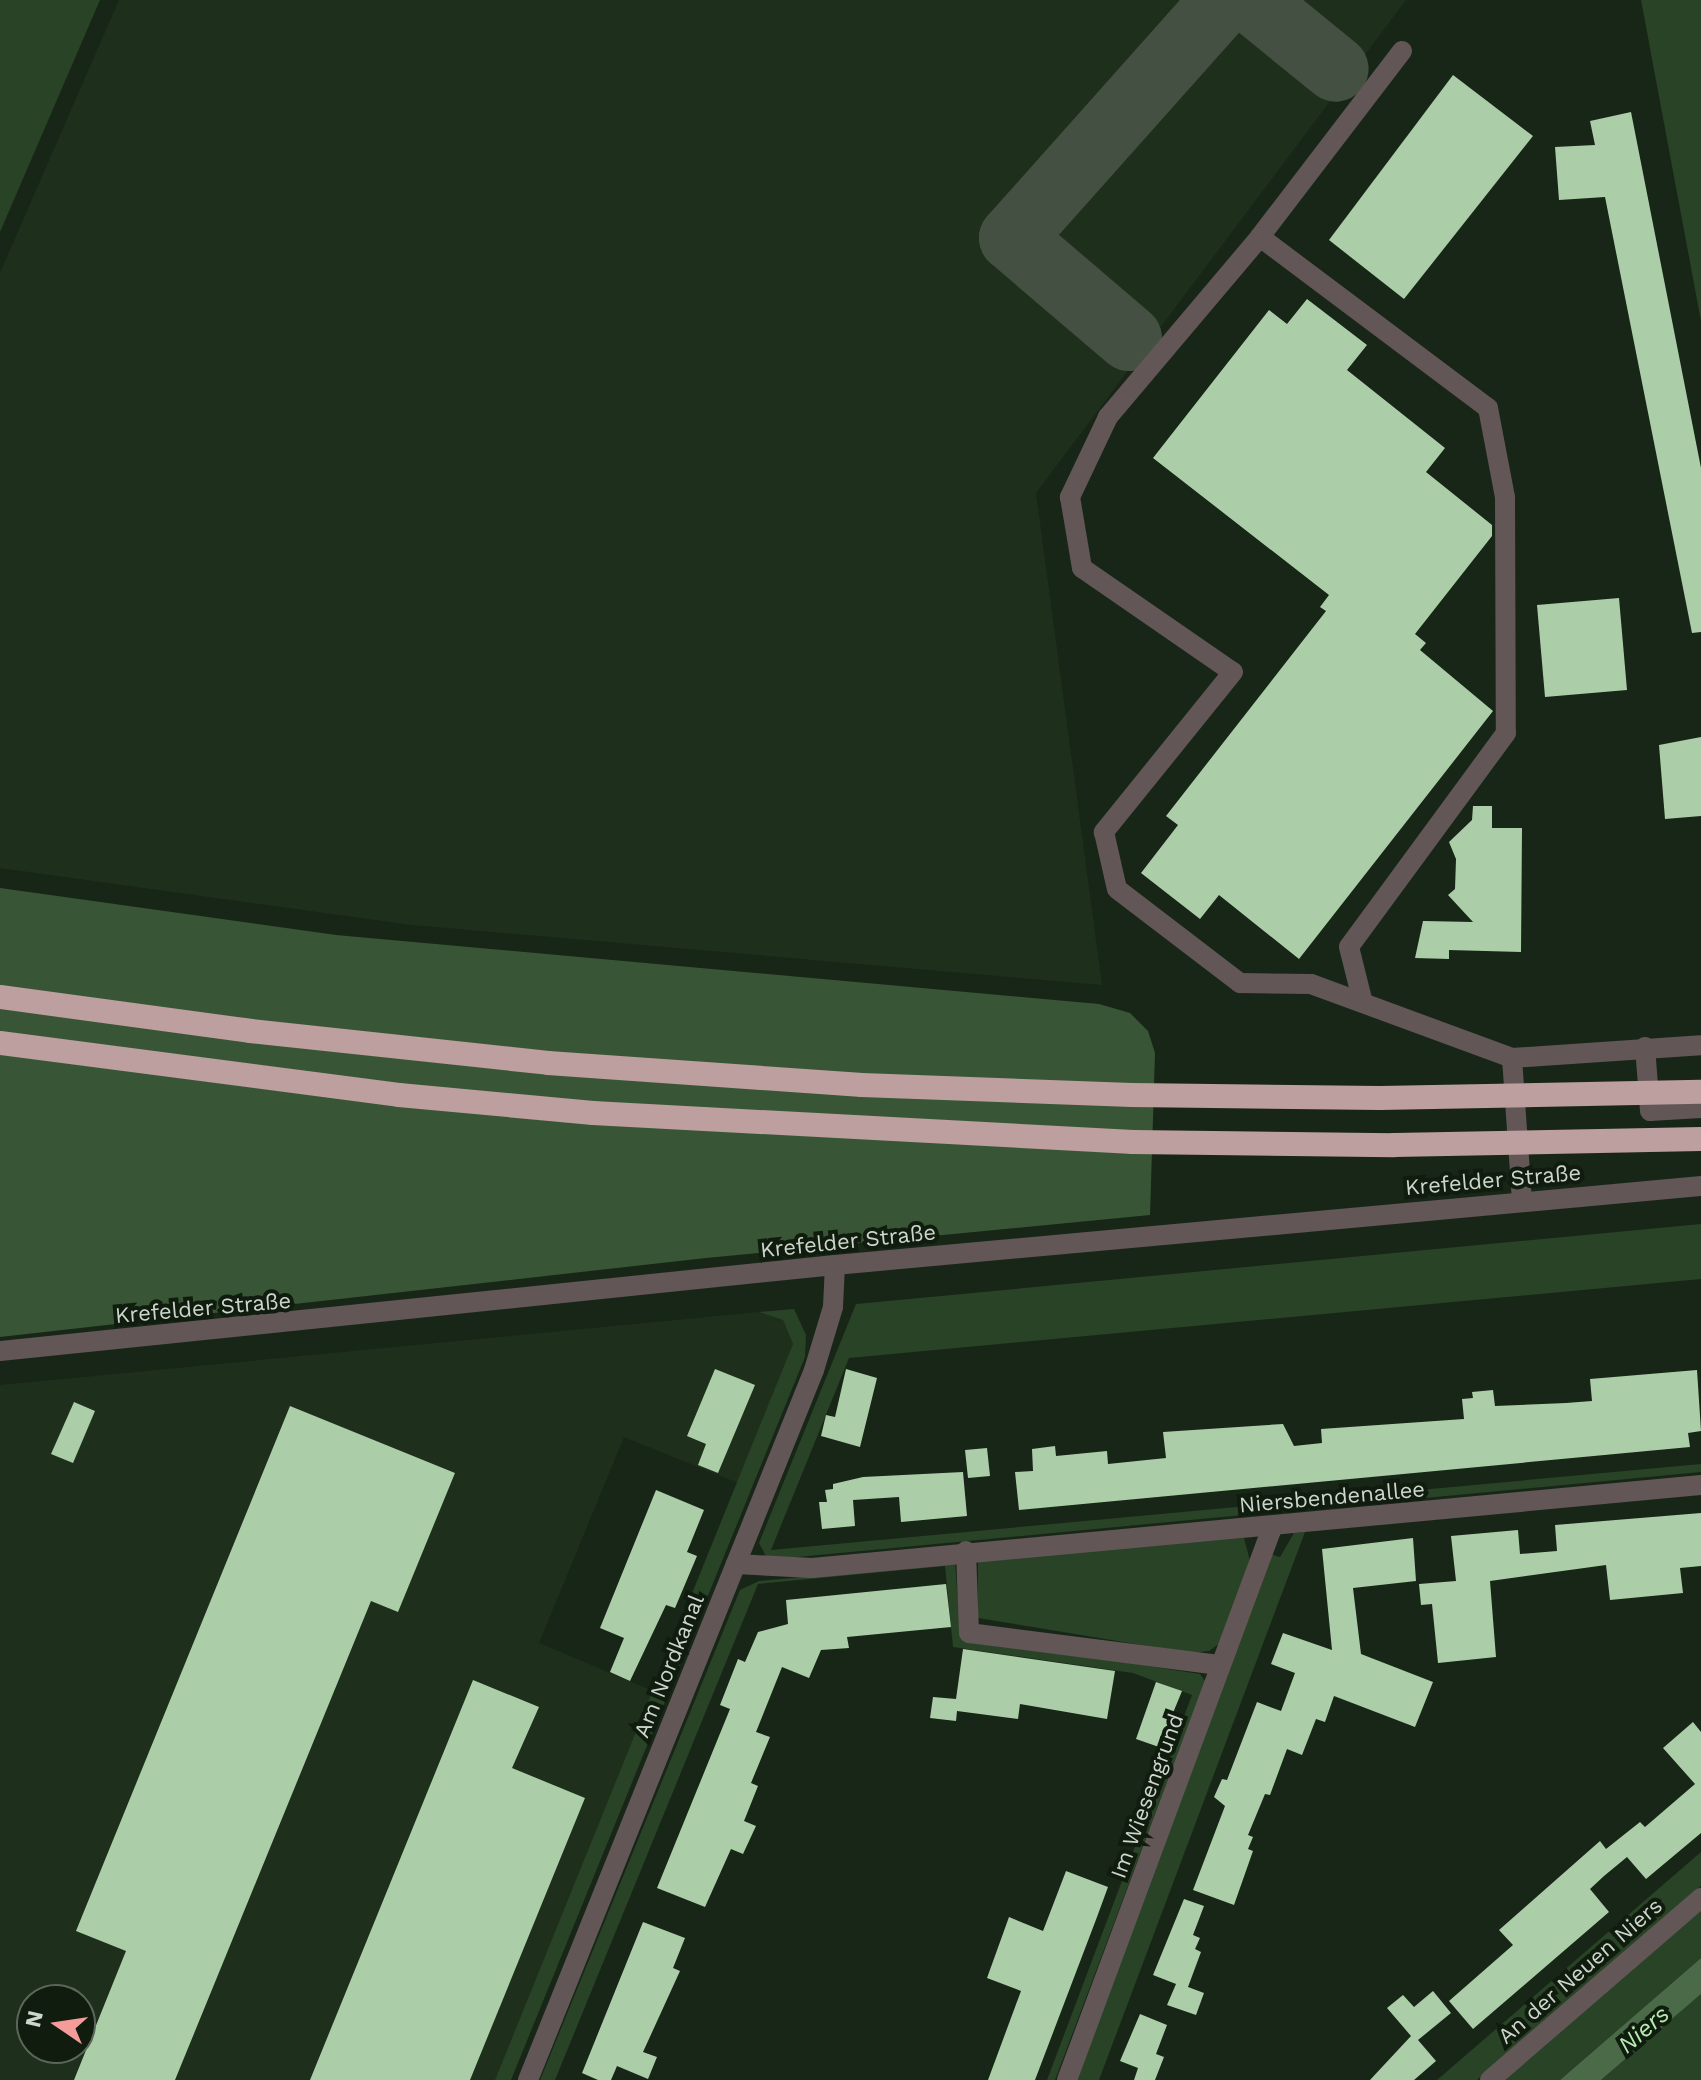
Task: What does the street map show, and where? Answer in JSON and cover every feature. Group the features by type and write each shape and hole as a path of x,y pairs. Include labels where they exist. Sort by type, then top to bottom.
{"highway":[{"path":"0,997 250,1031 548,1063 862,1085 1132,1095 1380,1098 1701,1092"},
{"path":"0,1043 114,1059 593,1113 1133,1142 1445,1144 1701,1139"},
{"path":"0,1059 114,1059"}],"street":[{"path":"1402,51 1260,237 1108,417 1070,497 1082,568 1233,672 1104,832 1117,889 1240,983 1311,984 1362,999 1512,1058 1701,1045"},
{"path":"1260,237 1488,408 1505,497 1506,733 1349,947 1362,999"},
{"path":"1645,1047 1650,1111 1701,1108"},
{"path":"1512,1058 1522,1201"},
{"name":"Krefelder Straße","path":"0,1351 835,1265 1701,1186"},
{"name":"Am Nordkanal","path":"528,2080 822,1346 833,1307 835,1265"},
{"name":"Niersbendenallee","path":"736,1564 812,1568 966,1551 1272,1528 1701,1485"},
{"name":"Im Wiesengrund","path":"1067,2080 1272,1528"},
{"path":"966,1551 969,1633 1219,1665"},
{"name":"An der Neuen Niers","path":"1490,2080 1701,1898"}],"shaded area":[{"path":"0,0 100,0 0,232"},
{"path":"119,0 1406,0 1036,493 1102,985 412,925 0,868 0,273"},
{"path":"1641,0 1701,0 1701,321"},
{"path":"0,888 336,935 1099,1004 1130,1013 1148,1031 1155,1053 1150,1215 706,1258 0,1337"},
{"path":"1701,1224 1701,1279 849,1358 771,1550 1701,1464 1701,1472 776,1559 767,1558 759,1543 856,1304"},
{"path":"794,1309 806,1335 805,1357 511,2080 495,2080 793,1344 783,1320 759,1312"},
{"path":"759,1312 783,1320 793,1344 738,1483 624,1437 539,1643 653,1691 495,2080 0,2080 0,1385"},
{"path":"1305,1532 1099,2080 1075,2080 1270,1554 1280,1557 1294,1533"},
{"path":"1244,1538 1250,1561 1220,1643 1209,1651 1190,1653 978,1618 978,1560"},
{"path":"955,1563 961,1637 1200,1674 1205,1681 1055,2080 1047,2080 1192,1695 1133,1673 953,1647 945,1566 758,1584 555,2080 540,2080 740,1590 759,1581"},
{"path":"1701,1852 1701,1886 1477,2080 1437,2080"},
{"path":"1701,1909 1701,1958 1560,2080 1503,2080"},
{"path":"1701,1994 1701,2080 1601,2080"}],"water":[{"name":"Niers","path":"1701,1958 1701,1994 1601,2080 1560,2080"}],"building":[{"path":"1453,75 1533,136 1404,299 1329,240"},
{"path":"1631,112 1701,468 1701,632 1692,633 1605,197 1559,200 1555,147 1595,145 1590,121"},
{"path":"1307,299 1367,345 1347,370 1445,448 1426,472 1492,525 1492,536 1415,634 1426,643 1420,650 1493,711 1299,959 1219,895 1200,919 1141,873 1178,825 1166,816 1326,611 1320,607 1329,595 1153,458 1269,310 1287,324"},
{"path":"1619,598 1627,690 1545,697 1537,605"},
{"path":"1701,737 1701,816 1665,819 1659,745"},
{"path":"1473,806 1492,806 1492,828 1522,828 1521,952 1449,950 1449,959 1415,958 1423,921 1473,922 1448,895 1455,889 1456,859 1449,842 1472,820"},
{"path":"715,1369 755,1385 718,1473 698,1465 706,1444 687,1436"},
{"path":"846,1369 877,1378 860,1447 821,1436 826,1415 835,1417"},
{"path":"1697,1370 1701,1431 1688,1433 1690,1447 1019,1510 1015,1472 1033,1471 1032,1449 1055,1446 1056,1456 1107,1451 1108,1464 1166,1458 1163,1432 1283,1424 1294,1446 1322,1443 1321,1429 1464,1419 1462,1399 1473,1398 1472,1392 1493,1390 1495,1406 1592,1401 1590,1379"},
{"path":"74,1402 95,1411 73,1463 51,1454"},
{"path":"290,1406 455,1473 398,1612 371,1601 175,2080 74,2080 80,2064 96,2064 96,2025 126,1951 76,1931"},
{"path":"987,1448 990,1476 968,1478 965,1450"},
{"path":"963,1472 967,1516 901,1522 899,1497 853,1500 855,1526 822,1529 819,1502 827,1502 825,1490 833,1489 833,1484 863,1477"},
{"path":"656,1490 704,1510 687,1552 697,1556 675,1608 666,1605 630,1681 610,1672 624,1638 600,1628"},
{"path":"1701,1513 1701,1566 1680,1568 1683,1593 1610,1600 1606,1565 1490,1581 1496,1657 1438,1663 1432,1604 1421,1605 1419,1584 1456,1581 1451,1536 1518,1530 1520,1554 1557,1551 1555,1525"},
{"path":"1413,1538 1416,1581 1353,1588 1361,1654 1433,1682 1415,1727 1334,1696 1325,1722 1316,1719 1302,1755 1287,1749 1270,1795 1265,1794 1248,1835 1253,1837 1248,1849 1253,1851 1234,1905 1193,1890 1225,1806 1214,1797 1222,1779 1227,1780 1257,1702 1281,1711 1295,1673 1271,1664 1283,1633 1332,1650 1322,1549"},
{"path":"946,1584 951,1627 847,1637 849,1648 821,1650 809,1678 782,1667 756,1732 770,1737 751,1783 758,1786 744,1821 756,1826 743,1854 731,1849 705,1907 657,1888 730,1709 720,1705 738,1659 745,1662 758,1632 788,1624 786,1600"},
{"path":"963,1649 1115,1671 1107,1719 1020,1704 1018,1719 957,1711 956,1721 930,1718 933,1697 956,1699"},
{"path":"473,1680 539,1707 512,1768 585,1798 470,2080 310,2080"},
{"path":"1156,1682 1182,1691 1159,1747 1136,1739"},
{"path":"1693,1722 1701,1732 1701,1833 1646,1879 1627,1857 1604,1876 1590,1889 1609,1912 1473,2029 1449,2001 1513,1945 1499,1930 1600,1841 1606,1849 1640,1822 1645,1827 1695,1784 1663,1748"},
{"path":"1066,1871 1108,1887 1097,1917 1035,2080 988,2080 1021,1991 987,1978 1009,1917 1043,1931"},
{"path":"1184,1899 1204,1906 1193,1935 1200,1938 1195,1949 1201,1952 1188,1987 1204,1993 1196,2015 1167,2005 1176,1984 1153,1975"},
{"path":"643,1922 685,1938 673,1968 680,1971 643,2052 657,2057 648,2079 617,2066 611,2080 598,2080 582,2073"},
{"path":"1433,1991 1451,2013 1418,2040 1436,2061 1414,2080 1370,2080 1411,2036 1387,2008 1403,1995 1414,2007"},
{"path":"1140,2014 1167,2025 1156,2054 1164,2057 1155,2080 1134,2080 1138,2068 1120,2061"}],"taxiway":[{"path":"1129,338 1012,238 1224,0"},
{"path":"1251,0 1336,69"}]}
